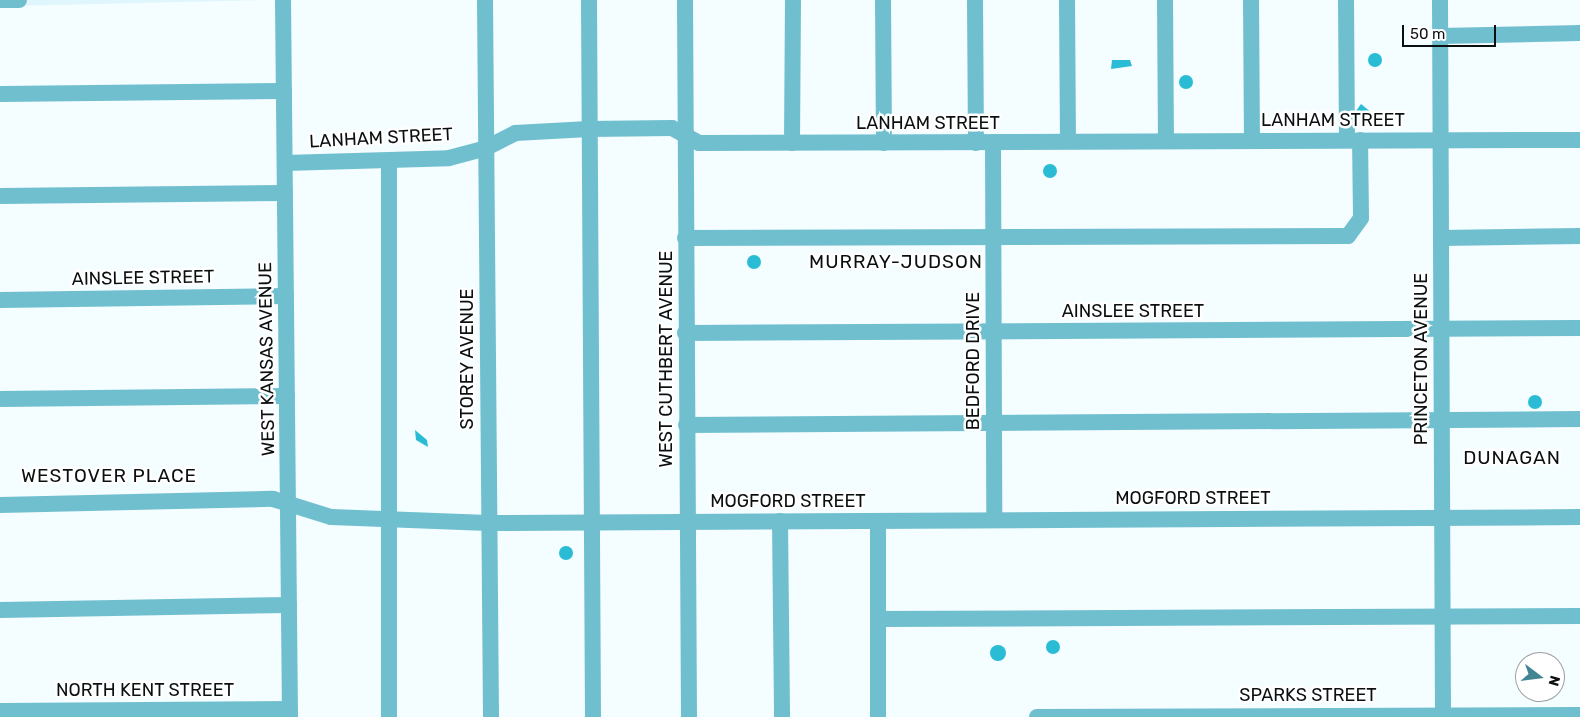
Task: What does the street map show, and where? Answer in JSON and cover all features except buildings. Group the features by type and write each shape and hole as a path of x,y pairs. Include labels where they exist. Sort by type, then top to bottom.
{"street":[{"path":"0,0 19,0"},
{"name":"WEST KANSAS AVENUE","path":"283,0 290,713"},
{"name":"STOREY AVENUE","path":"485,0 491,717"},
{"path":"589,0 593,717"},
{"name":"WEST CUTHBERT AVENUE","path":"685,0 689,717"},
{"path":"792,0 792,144"},
{"path":"883,0 884,143"},
{"path":"975,0 976,142"},
{"path":"1067,0 1068,142"},
{"path":"1165,0 1166,141"},
{"path":"1251,0 1252,140"},
{"path":"685,238 1348,236 1361,218 1353,140 1346,0"},
{"name":"PRINCETON AVENUE","path":"1440,0 1443,716"},
{"path":"1440,36 1580,33"},
{"path":"0,94 284,91"},
{"name":"LANHAM STREET","path":"286,163 449,158 486,148 515,133 590,129 672,128 699,143 1580,140"},
{"name":"BEDFORD DRIVE","path":"993,142 994,520"},
{"path":"389,161 389,717"},
{"path":"0,196 286,193"},
{"path":"1441,238 1580,236"},
{"name":"AINSLEE STREET","path":"0,300 286,296"},
{"name":"AINSLEE STREET","path":"686,333 1580,328"},
{"path":"0,399 287,396"},
{"path":"686,425 1580,419"},
{"name":"MOGFORD STREET","path":"0,504 273,499 331,518 488,523 1442,516 1580,517"},
{"path":"780,521 782,717"},
{"path":"878,521 878,717"},
{"path":"0,610 289,606"},
{"path":"878,619 1580,616"},
{"name":"NORTH KENT STREET","path":"0,711 122,714 290,713"},
{"name":"SPARKS STREET","path":"1037,717 1580,714"}],"shaded area":[{"path":"0,0 269,0 10,6"}],"water":[{"path":"1372,53 1378,53 1382,60 1378,67 1372,67 1368,63 1368,57"},
{"path":"1112,60 1130,60 1132,66 1111,69"},
{"path":"1183,75 1189,75 1193,82 1189,89 1183,89 1179,85 1179,79"},
{"path":"1361,104 1372,113 1371,119 1363,120 1356,111"},
{"path":"1050,164 1055,166 1057,171 1055,176 1050,178 1045,176 1043,171 1045,166"},
{"path":"754,255 759,257 761,262 759,267 754,269 749,267 747,262 749,257"},
{"path":"1535,395 1540,397 1542,402 1540,407 1535,409 1530,407 1528,402 1530,397"},
{"path":"415,430 427,440 428,447 416,440"},
{"path":"563,546 569,546 573,553 569,560 563,560 559,556 559,550"},
{"path":"1053,640 1058,642 1060,647 1058,652 1053,654 1048,652 1046,647 1048,642"},
{"path":"995,645 1001,645 1006,650 1004,659 995,661 990,656 990,650"}],"district":[{"name":"MURRAY-JUDSON","path":"896,262"},
{"name":"DUNAGAN","path":"1512,458"},
{"name":"WESTOVER PLACE","path":"109,476"}]}
